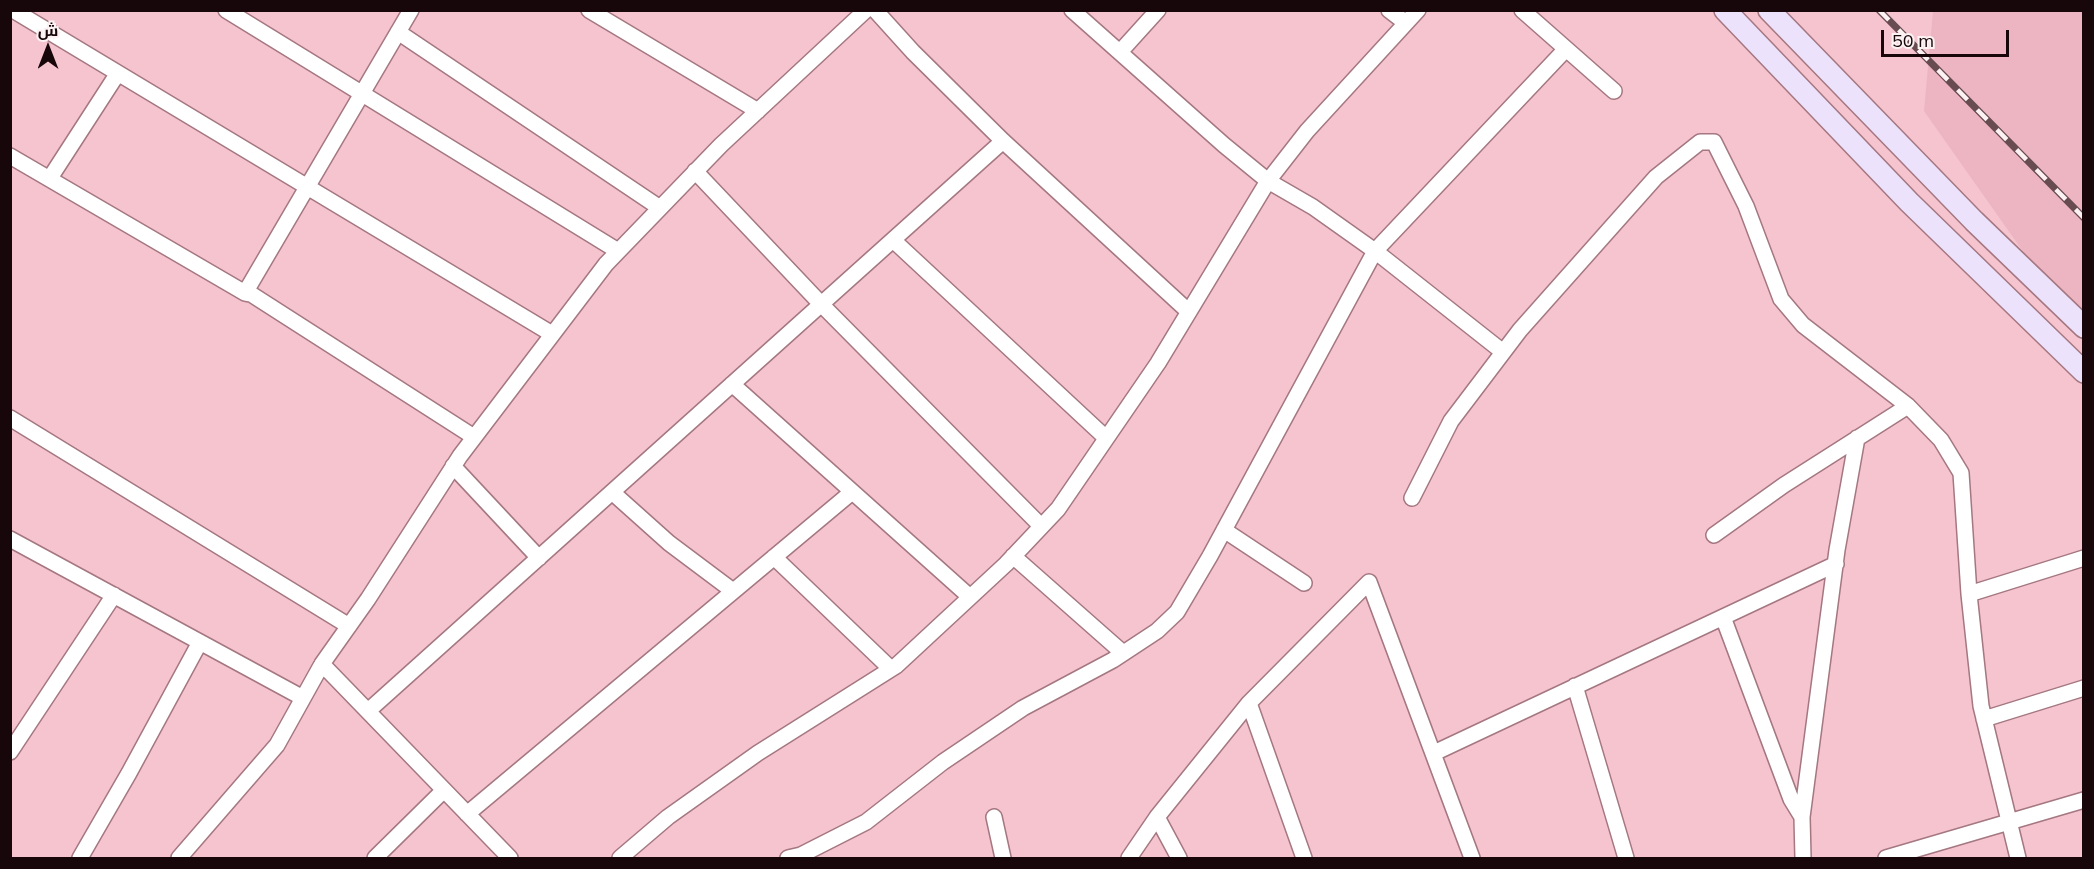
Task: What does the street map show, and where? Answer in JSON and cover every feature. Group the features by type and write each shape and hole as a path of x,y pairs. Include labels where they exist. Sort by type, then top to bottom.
{"main road":[{"path":"1725,10 1909,202 2084,372"},
{"path":"1769,10 1966,213 2084,327"}],"street":[{"path":"13,10 552,334"},
{"path":"226,10 618,251"},
{"path":"589,10 758,111"},
{"path":"875,10 1004,141 1189,312"},
{"path":"1072,10 1268,181 1313,207 1375,251 1503,352"},
{"path":"1120,52 1158,10"},
{"path":"1389,10 1406,23"},
{"path":"620,858 668,817 758,753 891,669 1013,556 1058,509 1158,363 1268,181 1307,131 1418,10"},
{"path":"1522,10 1614,91"},
{"path":"245,293 398,32 405,12"},
{"path":"179,858 277,745 322,664 453,466 552,334 618,251 695,171 856,13"},
{"path":"398,32 660,208"},
{"path":"788,858 801,855 866,822 943,762 1023,708 1123,653 1157,631 1177,612 1375,251 1566,49"},
{"path":"50,178 118,73"},
{"path":"368,711 1004,141"},
{"path":"1412,498 1451,421 1520,330 1656,177 1700,142 1714,142 1746,206 1781,299 1803,325 1908,406 1941,440 1961,473 1969,594 1981,706 2018,858"},
{"path":"10,156 245,293 251,294 474,437"},
{"path":"695,171 821,304 1041,526"},
{"path":"892,240 1106,438"},
{"path":"732,384 970,597"},
{"path":"1714,535 1784,485 1908,406"},
{"path":"10,418 349,626"},
{"path":"1803,858 1802,817 1836,564 1857,438"},
{"path":"453,466 539,558"},
{"path":"612,492 669,543 733,591"},
{"path":"468,814 852,492"},
{"path":"1224,530 1304,583"},
{"path":"10,539 303,698"},
{"path":"1013,556 1123,653"},
{"path":"774,557 891,669"},
{"path":"1969,594 2084,558"},
{"path":"1434,753 1836,564"},
{"path":"1129,858 1157,817 1249,704 1369,582 1472,858"},
{"path":"10,752 114,595"},
{"path":"1723,617 1791,799 1802,817"},
{"path":"80,858 200,642"},
{"path":"322,664 510,858"},
{"path":"1575,686 1626,858"},
{"path":"1984,718 2084,688"},
{"path":"1249,704 1304,858"},
{"path":"375,858 444,790"},
{"path":"1886,858 2084,800"},
{"path":"994,817 1003,858"},
{"path":"1157,817 1179,858"}],"shaded area":[{"path":"1933,11 2083,11 2083,316 2053,294 1924,111"}],"railway":[{"path":"1879,10 2084,218"}]}
